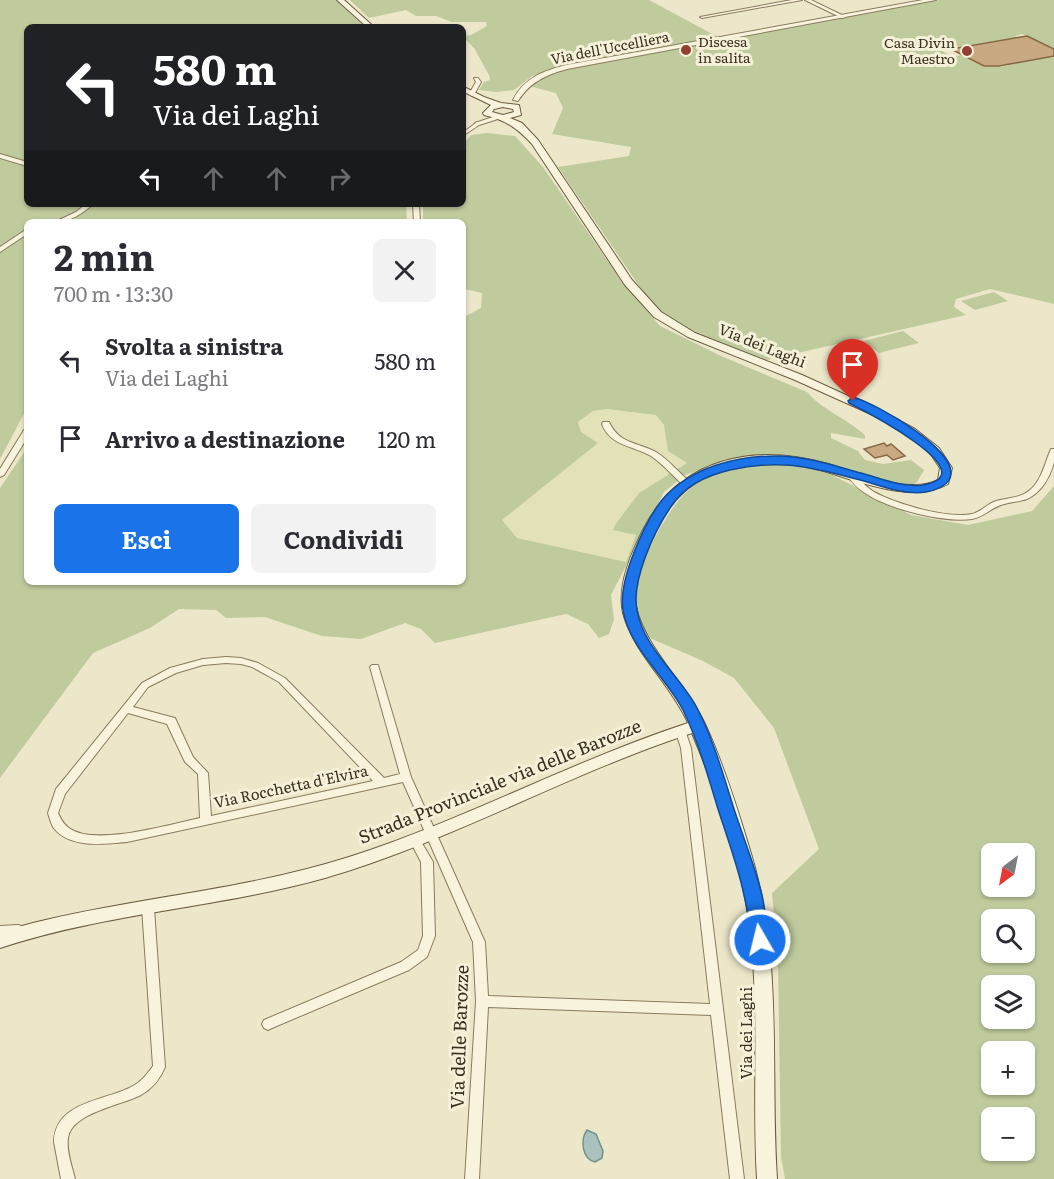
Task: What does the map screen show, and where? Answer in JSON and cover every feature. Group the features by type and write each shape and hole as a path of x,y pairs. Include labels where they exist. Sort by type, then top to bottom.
{"main road":[{"path":"340,0 368,24"},
{"path":"466,90 481,99 518,112"},
{"path":"481,99 487,111 501,105"},
{"name":"Via dei Laghi","path":"487,111 501,117 518,112 632,288 657,314 709,343 839,395 880,414 932,448 944,462 947,472 943,480 936,485 916,489 895,487 807,463 770,459 715,469 686,483 668,500 650,531 631,580 629,603 632,620 643,643 677,687 698,725 732,822 753,895 763,972 764,1143 767,1179"},
{"name":"Strada Provinciale via delle Barozze","path":"0,940 38,929 280,882 350,864 423,838 569,774 698,725"}],"street":[{"path":"702,17 800,0"},
{"path":"807,0 844,17"},
{"name":"Via dell'Uccelliera","path":"518,112 524,86 537,77 558,70 933,0"},
{"path":"472,94 479,82 477,79"},
{"path":"466,132 478,123 487,111"},
{"path":"478,123 501,117"},
{"path":"0,156 24,163"},
{"path":"65,219 86,207"},
{"path":"0,250 24,233"},
{"path":"606,424 611,434 635,448 653,454 686,483"},
{"path":"0,475 24,437"},
{"path":"850,474 855,482 864,489 908,508 940,515 972,517 996,505 1022,498 1033,492 1046,471 1054,451"},
{"name":"Via Rocchetta d'Elvira","path":"382,783 282,680 255,665 241,661 203,662 173,670 145,685 60,792 53,808 58,826 74,836 119,838 142,836 206,821 382,783 406,777"},
{"path":"268,1024 405,966 423,953 429,936 427,862 423,838 375,667"},
{"name":"Via Rocchetta d'Elvira","path":"126,709 171,721 189,759 203,774 206,821"},
{"path":"680,730 686,748 737,1179"},
{"name":"Via delle Barozze","path":"423,838 479,942 482,1001 472,1179"},
{"path":"68,1179 61,1138 68,1122 80,1113 144,1088 154,1078 159,1067 147,908"},
{"path":"0,931 38,929"},
{"path":"482,1001 717,1010"}],"green space":[{"path":"0,0 336,0 362,24 24,24 24,207 406,207 407,219 24,219 24,414 0,459"},
{"path":"350,0 649,0 718,37 564,66 532,76 514,90 496,92 479,90 484,82 490,80 489,75 474,48 466,40 466,36 487,26 486,22 452,22 436,16 416,16 406,10 369,18"},
{"path":"939,0 1054,0 1054,49 1022,34 1015,36 1027,42 996,41 969,46 957,51 942,51 953,57 982,50 1001,67 1009,65 1004,62 1054,53 1054,304 990,289 956,299 954,307 966,315 762,361 677,324 646,296 558,167 629,156 631,147 552,134 563,108 556,93 529,86 569,69"},
{"path":"487,133 515,136 543,167 622,282 660,326 721,356 807,392 819,404 865,435 865,439 831,433 831,438 858,451 865,460 883,464 911,460 924,470 917,482 912,485 895,484 812,460 772,456 738,458 685,475 664,492 611,595 614,619 609,634 599,638 588,624 566,614 435,643 421,629 405,623 361,639 322,636 265,617 226,618 216,610 179,609 150,628 93,653 0,778 0,488 24,452 24,585 466,585 466,316 481,308 482,293 466,289 466,219 423,219 423,207 466,207 466,141 471,135","holes":["607,409 656,415 664,425 668,451 687,463 639,493 615,525 613,530 636,535 626,562 517,538 502,520 598,443 581,432 578,422 593,411"]},
{"path":"994,292 1008,301 975,310 961,301"},
{"path":"903,331 919,343 879,353 864,341"},
{"path":"607,409 656,414 664,425 668,447 687,463 639,493 615,525 613,530 636,535 625,563 517,538 501,520 597,443 581,432 578,422 593,411"},
{"path":"789,463 830,474 911,515 968,525 1032,511 1054,486 1054,1179 785,1179 781,1157 778,963 772,893 819,849 774,728 734,678 703,661 645,636 634,609 635,591 647,554 667,516 679,500 691,487 703,479 746,467"}],"water":[{"path":"587,1130 596,1134 603,1151 602,1158 595,1162 587,1157 584,1149 583,1139"}],"building":[{"path":"1027,36 1054,49 1054,56 999,66 984,66 951,49"},
{"path":"884,443 887,446 891,444 905,456 893,460 887,455 875,458 864,449"}],"place":[{"name":"Discesa in salita","path":"686,50"},
{"name":"Casa Divin Maestro","path":"967,51"}],"route":[{"path":"760,940 747,872 712,762 698,725 677,687 646,648 637,632 629,609 630,585 642,549 666,504 686,483 708,471 755,461 782,459 904,488 926,489 934,487 943,480 947,472 945,464 932,448 888,418 853,401"}]}
